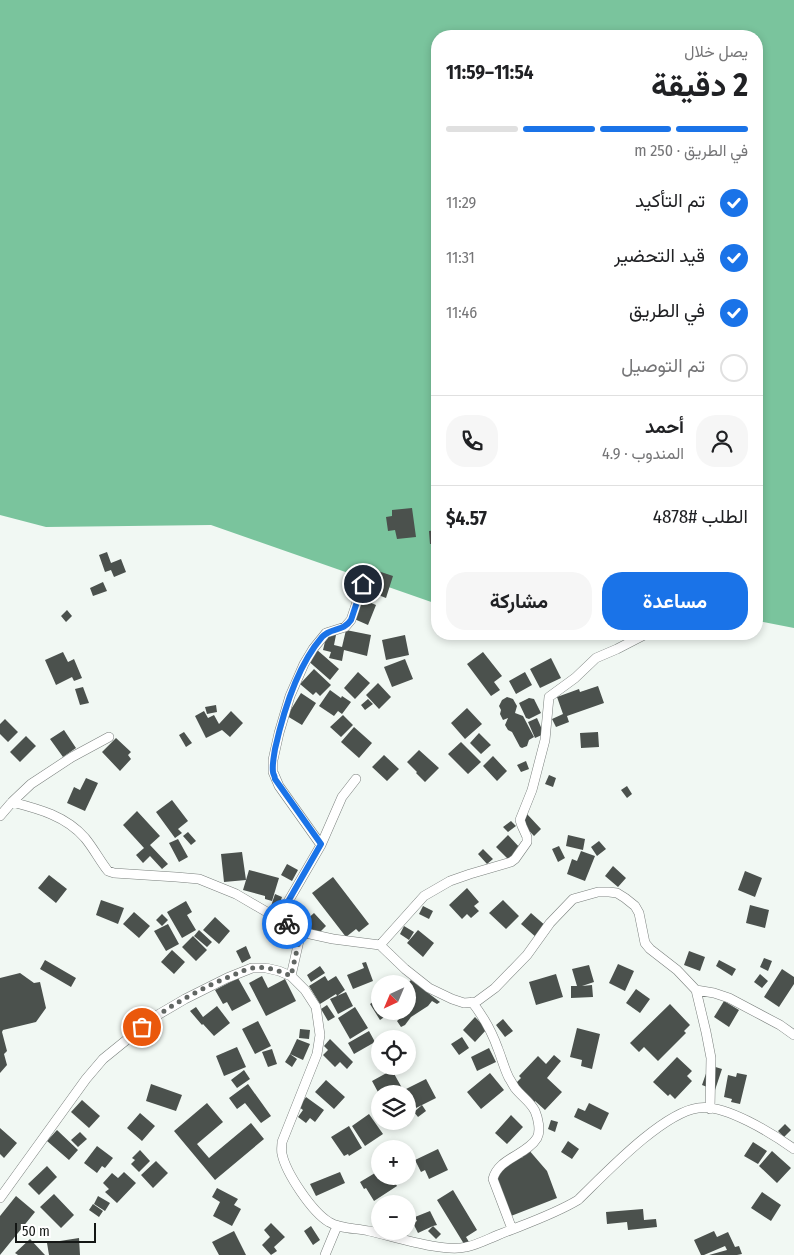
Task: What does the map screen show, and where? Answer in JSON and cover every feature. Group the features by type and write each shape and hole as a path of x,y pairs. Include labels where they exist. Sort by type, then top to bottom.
{"street":[{"path":"321,844 275,779 273,760 278,734 290,696 304,664 326,633 345,627 351,620 363,584"},
{"path":"380,945 414,906 434,889 470,874 506,864 515,859 528,839 520,820 528,802 536,774 544,740 549,697 575,678 596,658 634,640"},
{"path":"0,816 30,784 72,757 109,737"},
{"path":"278,919 321,844 342,797 356,779"},
{"path":"12,802 53,814 67,821 84,837 108,871 199,880 236,894 301,932 333,939 380,945 405,969 430,988 464,1003 480,999 495,988 527,955 550,923 573,899 598,892 617,893 635,906 639,913 645,943 677,970 696,990 711,1058 710,1108"},
{"path":"291,976 301,932"},
{"path":"0,1198 86,1079 103,1059 156,1016 185,998 252,968 266,968 291,976 305,990 316,1007 320,1035 317,1054 282,1142 282,1154 296,1185 312,1206 328,1221 337,1226 367,1230 436,1247 466,1248 559,1210 578,1200 644,1139 670,1120 684,1112 699,1107 732,1113 752,1123 794,1150"},
{"path":"696,990 729,998 794,1034"},
{"path":"472,1002 487,1023 510,1079 515,1088 530,1103 539,1123 539,1135 537,1138 528,1147 499,1167 494,1174 493,1179 512,1229"},
{"path":"325,1255 337,1226"}],"green space":[{"path":"0,0 794,0 794,628 763,622 763,30 431,30 431,602 211,525 46,527 0,515"}],"building":[{"path":"412,508 416,537 397,539 395,530 388,531 386,517 392,516 392,510"},
{"path":"429,531 431,531 431,544 430,544"},
{"path":"107,552 111,563 121,559 126,572 114,577 111,570 105,572 99,555"},
{"path":"375,570 393,576 386,598 368,591"},
{"path":"103,582 107,591 93,596 90,588"},
{"path":"360,598 376,605 368,625 352,618"},
{"path":"67,610 72,616 66,622 61,616"},
{"path":"346,630 371,635 367,656 344,650 342,661 329,658 331,652 323,650 327,633 336,635 334,645 342,647"},
{"path":"405,635 409,655 386,660 382,640"},
{"path":"316,649 339,669 330,680 306,659"},
{"path":"63,652 68,662 74,659 82,678 74,681 72,677 56,685 45,660"},
{"path":"483,652 502,676 494,682 500,690 491,696 467,664"},
{"path":"551,658 561,678 540,688 530,669"},
{"path":"405,659 413,679 392,687 384,667"},
{"path":"314,669 331,685 320,696 316,692 313,695 300,684"},
{"path":"358,672 370,683 355,699 344,688"},
{"path":"525,672 532,685 516,694 509,681"},
{"path":"378,683 391,697 379,709 366,695"},
{"path":"598,686 604,703 567,716 569,722 556,727 552,719 563,714 557,697 579,689 580,692"},
{"path":"83,687 89,703 80,705 75,689"},
{"path":"330,690 351,702 342,714 338,711 334,716 319,706"},
{"path":"301,693 316,703 302,725 287,716"},
{"path":"507,697 513,699 517,706 515,713 523,716 534,737 529,740 527,746 522,748 505,725 508,718 503,720 500,714 499,706 502,700"},
{"path":"529,698 534,699 541,713 529,719 526,718 519,703"},
{"path":"368,699 373,704 365,710 361,705"},
{"path":"216,705 217,712 207,714 205,707"},
{"path":"467,708 482,724 465,739 451,723"},
{"path":"204,711 208,718 214,715 219,724 231,711 243,723 230,737 222,730 206,738 195,716"},
{"path":"343,715 353,725 341,737 330,727"},
{"path":"537,718 544,734 535,738 528,722"},
{"path":"5,719 18,732 8,742 0,734 0,724"},
{"path":"354,727 372,743 359,758 341,742"},
{"path":"64,730 76,748 63,757 50,739"},
{"path":"184,732 192,743 186,747 179,735"},
{"path":"598,732 599,747 581,748 580,733"},
{"path":"479,733 491,745 481,754 470,743"},
{"path":"26,736 36,746 20,762 10,752"},
{"path":"116,738 131,752 128,755 131,759 120,771 102,752"},
{"path":"461,742 481,762 468,774 448,754"},
{"path":"419,750 439,768 425,782 407,762"},
{"path":"384,755 399,769 387,781 372,767"},
{"path":"493,756 507,771 497,781 483,766"},
{"path":"526,761 529,769 521,772 517,765"},
{"path":"549,775 556,778 553,787 545,784"},
{"path":"86,778 98,783 85,811 67,803 74,787 80,790"},
{"path":"627,786 632,794 627,798 621,790"},
{"path":"172,800 188,821 178,829 182,833 175,838 156,812"},
{"path":"137,811 160,836 150,845 168,864 162,869 150,856 143,863 136,855 144,848 123,825"},
{"path":"527,814 541,829 534,836 520,821"},
{"path":"511,821 516,826 508,832 503,827"},
{"path":"188,832 196,841 191,845 183,836"},
{"path":"508,835 521,849 509,860 496,847"},
{"path":"568,835 585,839 583,850 566,846"},
{"path":"178,839 188,857 179,862 169,843"},
{"path":"599,841 606,849 597,856 591,847"},
{"path":"559,846 565,858 558,862 552,849"},
{"path":"483,849 493,859 487,864 478,854"},
{"path":"581,851 595,856 585,881 567,874 572,859 577,861"},
{"path":"242,852 246,880 224,882 221,854"},
{"path":"287,864 298,870 292,881 281,875"},
{"path":"613,866 626,878 618,887 605,876"},
{"path":"249,870 279,878 272,901 265,899 265,896 243,890"},
{"path":"745,871 762,878 755,897 738,890"},
{"path":"49,875 67,889 56,903 38,888"},
{"path":"333,877 369,924 359,932 356,929 346,937 312,893"},
{"path":"467,888 479,902 474,906 479,911 471,918 467,914 462,919 449,905"},
{"path":"275,894 282,897 278,909 271,906"},
{"path":"101,900 124,908 118,924 96,915"},
{"path":"503,900 519,916 506,929 489,913"},
{"path":"186,901 192,912 187,915 196,930 182,938 167,912"},
{"path":"750,905 769,910 765,928 746,923"},
{"path":"423,906 433,911 429,919 419,914"},
{"path":"134,912 150,926 139,938 123,924"},
{"path":"314,913 326,926 317,935 304,922"},
{"path":"531,913 547,927 537,938 521,924"},
{"path":"162,914 168,920 162,926 156,920"},
{"path":"215,917 230,931 219,944 203,930"},
{"path":"168,924 179,944 166,951 154,931"},
{"path":"404,926 414,932 409,940 400,934"},
{"path":"199,930 212,942 207,947 194,936"},
{"path":"418,930 434,943 423,957 407,943"},
{"path":"193,936 207,950 196,961 182,947"},
{"path":"246,946 251,958 242,963 236,951"},
{"path":"172,950 185,962 174,974 161,962"},
{"path":"689,951 705,957 700,971 684,965"},
{"path":"764,958 772,961 768,971 760,967"},
{"path":"45,960 76,978 71,987 40,969"},
{"path":"719,960 736,969 732,976 716,966"},
{"path":"366,962 371,976 371,982 353,989 347,975 364,968 362,963"},
{"path":"618,964 634,971 625,991 609,983"},
{"path":"589,965 594,982 582,986 592,985 593,997 571,998 571,986 577,986 572,969"},
{"path":"320,966 325,973 311,982 307,975"},
{"path":"782,969 794,977 794,984 779,1007 764,997"},
{"path":"20,973 34,983 40,982 46,1008 36,1022 3,1030 7,1051 4,1054 7,1065 0,1073 0,978"},
{"path":"556,974 563,997 536,1005 529,982"},
{"path":"760,974 768,981 762,988 754,982"},
{"path":"262,976 268,988 285,979 296,1001 266,1016 249,983"},
{"path":"325,976 328,981 336,976 345,990 320,1004 309,986"},
{"path":"238,978 251,1001 232,1011 227,1002 223,1004 215,990"},
{"path":"416,984 440,1002 437,1004 432,1001 416,1014"},
{"path":"636,989 650,999 640,1013 626,1003"},
{"path":"346,992 353,1006 338,1014 330,999"},
{"path":"724,1001 739,1010 729,1027 714,1017"},
{"path":"670,1004 690,1025 684,1031 686,1033 658,1061 644,1047 639,1052 630,1043"},
{"path":"327,1005 335,1017 328,1021 321,1009"},
{"path":"217,1006 230,1023 214,1036 190,1011 196,1007 203,1017"},
{"path":"355,1007 368,1028 350,1039 338,1018"},
{"path":"475,1017 487,1029 475,1042 463,1030"},
{"path":"503,1019 513,1031 505,1037 496,1025"},
{"path":"398,1020 409,1020 401,1027"},
{"path":"258,1021 271,1046 255,1054 242,1029"},
{"path":"577,1028 600,1034 592,1069 581,1066 582,1060 570,1057"},
{"path":"300,1029 310,1030 309,1039 299,1038"},
{"path":"369,1031 371,1035 371,1044 354,1054 348,1043"},
{"path":"462,1037 469,1048 459,1055 451,1044"},
{"path":"297,1039 310,1044 303,1060 290,1054"},
{"path":"330,1039 353,1062 347,1069 340,1062 335,1067 323,1055 328,1050 324,1046"},
{"path":"237,1047 246,1067 224,1076 216,1056"},
{"path":"489,1048 496,1062 477,1071 471,1057"},
{"path":"272,1049 277,1064 268,1067 262,1052"},
{"path":"290,1054 297,1059 292,1067 285,1062"},
{"path":"554,1055 561,1061 547,1078 562,1092 545,1110 513,1086 521,1078 519,1076 538,1056 546,1064"},
{"path":"677,1057 692,1071 687,1076 692,1081 675,1099 670,1094 668,1096 653,1082"},
{"path":"709,1065 722,1069 715,1090 702,1085"},
{"path":"244,1070 250,1079 237,1088 231,1080"},
{"path":"490,1073 504,1090 481,1109 467,1092"},
{"path":"737,1073 747,1075 740,1104 731,1102 732,1099 724,1097 728,1075 736,1077"},
{"path":"383,1075 395,1075 400,1085 374,1085 372,1081"},
{"path":"426,1079 436,1098 416,1108 416,1085 414,1085"},
{"path":"326,1080 345,1097 334,1109 315,1092"},
{"path":"151,1084 182,1095 176,1111 146,1101"},
{"path":"248,1084 271,1116 261,1123 245,1103 237,1109 229,1098"},
{"path":"306,1097 324,1110 315,1122 310,1118 306,1123 298,1117 303,1110 299,1107"},
{"path":"82,1100 100,1116 89,1128 71,1112"},
{"path":"207,1103 223,1122 197,1144 209,1158 251,1123 264,1139 215,1180 174,1131"},
{"path":"589,1103 609,1113 601,1130 574,1117 578,1108 585,1111"},
{"path":"422,1105 426,1111 418,1117 416,1110"},
{"path":"140,1113 155,1126 142,1141 127,1128"},
{"path":"369,1114 371,1117 371,1130 380,1130 383,1134 371,1140 365,1146 352,1126"},
{"path":"511,1115 523,1127 507,1144 495,1133"},
{"path":"551,1120 558,1122 555,1132 548,1129"},
{"path":"785,1124 791,1130 784,1137 778,1131"},
{"path":"349,1126 362,1148 349,1156 348,1154 344,1156 331,1137"},
{"path":"0,1128 17,1143 4,1158 0,1154"},
{"path":"57,1130 78,1150 69,1160 47,1141"},
{"path":"80,1132 87,1139 78,1147 71,1140"},
{"path":"568,1141 579,1149 572,1159 561,1152"},
{"path":"753,1142 767,1151 758,1164 744,1156"},
{"path":"97,1146 113,1158 105,1168 102,1166 97,1173 84,1163"},
{"path":"438,1149 448,1170 429,1179 425,1170 421,1172 416,1160"},
{"path":"528,1149 547,1171 557,1198 511,1216 494,1175 497,1167 523,1157 521,1151"},
{"path":"140,1150 150,1161 139,1172 131,1164 135,1160 132,1158"},
{"path":"772,1151 791,1168 777,1183 759,1166"},
{"path":"156,1161 168,1173 153,1188 141,1175"},
{"path":"47,1166 57,1177 39,1195 28,1184"},
{"path":"124,1172 136,1183 117,1203 105,1192 109,1189 103,1183 112,1173 118,1178"},
{"path":"340,1172 345,1183 316,1196 310,1184"},
{"path":"371,1175 371,1185 397,1186 383,1195 371,1196 360,1182"},
{"path":"217,1188 238,1199 234,1205 241,1209 232,1226 213,1216 220,1202 212,1197"},
{"path":"453,1190 477,1230 466,1237 469,1242 464,1244 437,1200"},
{"path":"762,1192 781,1205 771,1221 751,1208"},
{"path":"54,1194 74,1215 61,1228 40,1207"},
{"path":"16,1196 35,1212 0,1255 0,1216"},
{"path":"98,1196 110,1203 105,1211 94,1204"},
{"path":"93,1204 103,1211 99,1217 89,1210"},
{"path":"643,1209 644,1220 656,1219 657,1227 628,1230 627,1222 607,1224 606,1212"},
{"path":"430,1211 437,1225 418,1233 416,1229 416,1217"},
{"path":"271,1223 285,1237 274,1247 277,1251 271,1255 262,1245 270,1237 264,1230"},
{"path":"311,1226 320,1240 313,1245 304,1231"},
{"path":"433,1226 441,1234 436,1239 428,1231"},
{"path":"234,1231 246,1255 219,1255 212,1242"},
{"path":"714,1231 717,1237 728,1232 735,1247 739,1246 742,1254 709,1255 727,1250 725,1246 701,1255 694,1240"},
{"path":"79,1238 80,1255 49,1255 47,1243"},
{"path":"30,1239 45,1255 18,1255 15,1253"}],"way so far":[{"path":"142,1027 185,998 252,968 266,968 291,976 301,932 287,924"}],"route":[{"path":"287,924 278,919 321,844 275,779 273,760 278,734 290,696 304,664 326,633 345,627 351,620 363,584"}]}
